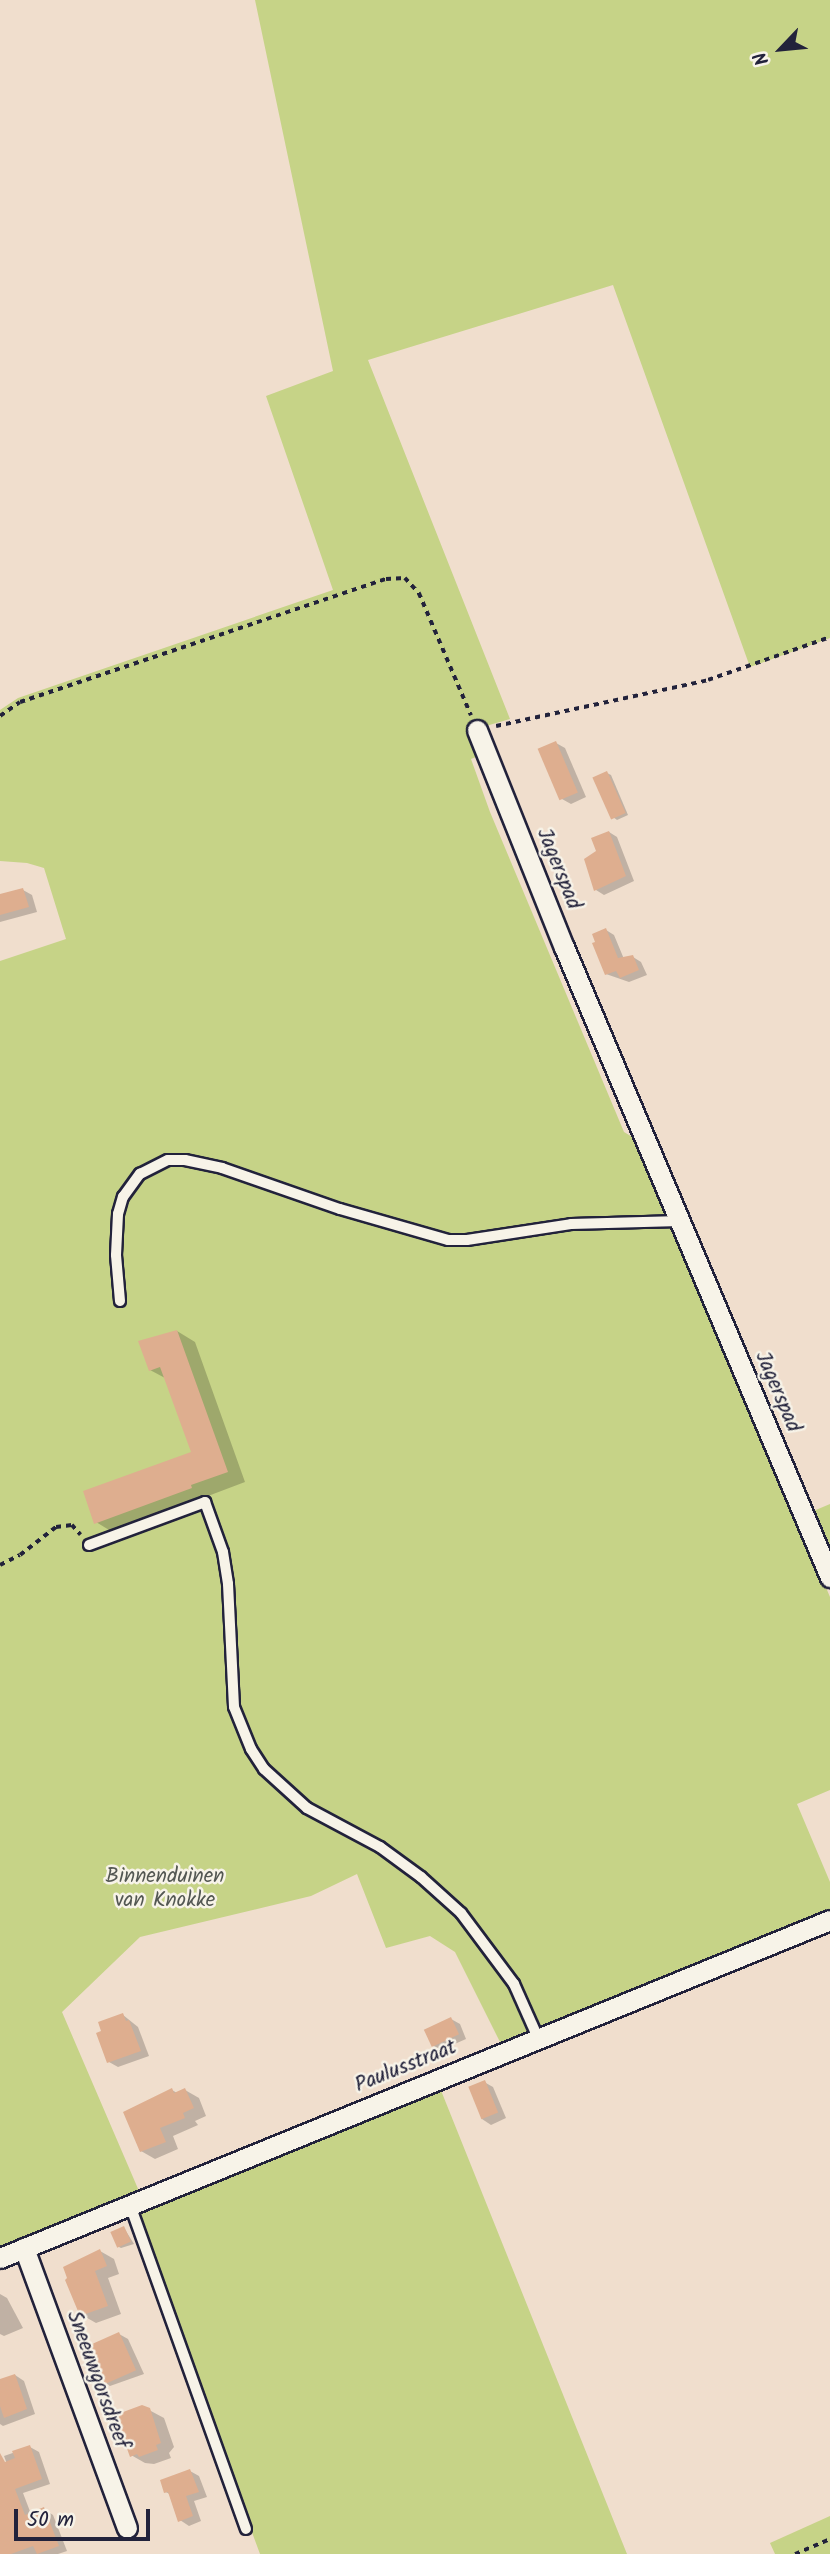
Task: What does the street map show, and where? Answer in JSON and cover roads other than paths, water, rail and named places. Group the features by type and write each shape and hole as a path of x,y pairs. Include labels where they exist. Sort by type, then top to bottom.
{"street":[{"name":"Jagerspad","path":"477,730 564,947 830,1577"},
{"name":"Paulusstraat","path":"0,2258 830,1920"},
{"name":"Sneeuwgorsdreef","path":"23,2248 127,2528"}],"lane":[{"path":"120,1301 116,1255 118,1214 123,1197 140,1174 168,1160 186,1160 222,1168 340,1209 448,1240 479,1239 571,1224 680,1221"},
{"path":"89,1545 205,1502 223,1552 228,1584 234,1707 251,1749 264,1769 307,1808 380,1847 421,1877 461,1913 478,1932 514,1984 538,2038"},
{"path":"130,2205 246,2529"}],"park label":[{"name":"Binnenduinen van Knokke","path":"165,1889"}]}
